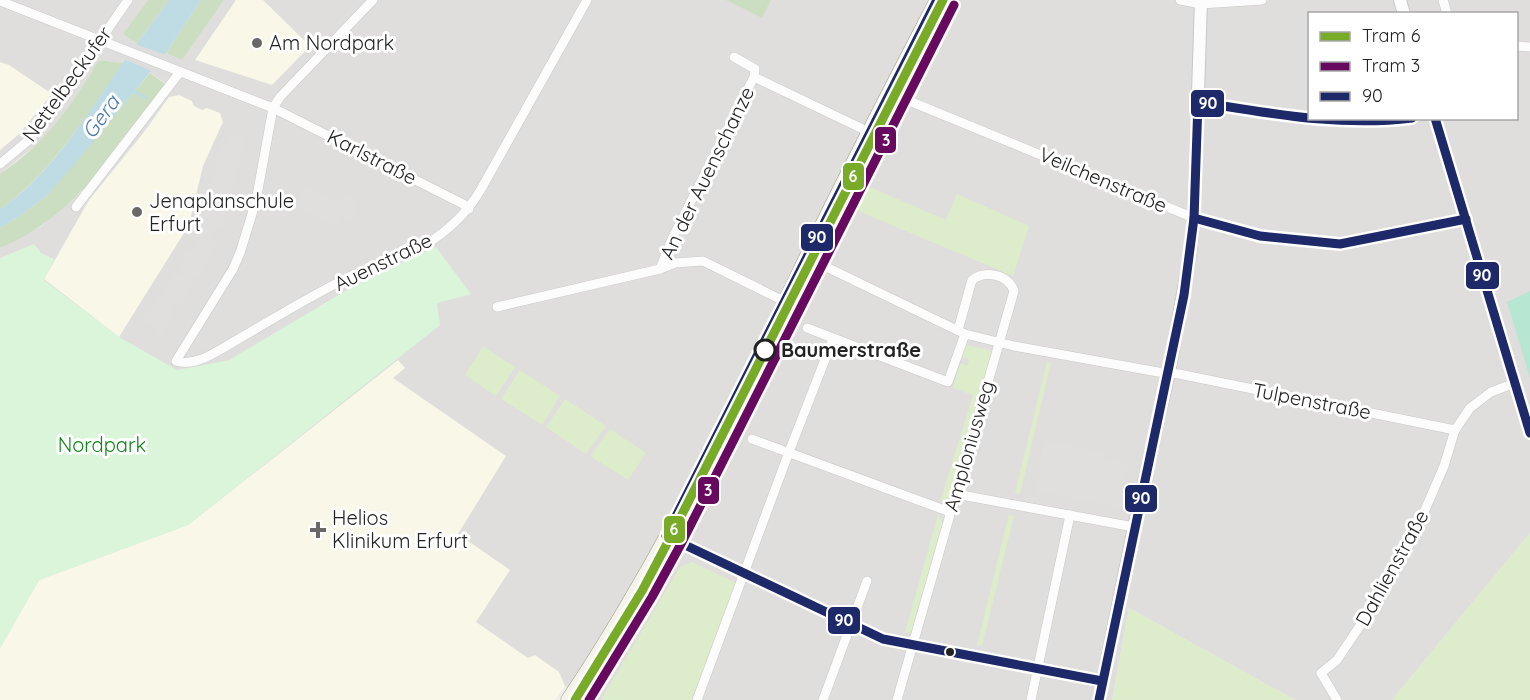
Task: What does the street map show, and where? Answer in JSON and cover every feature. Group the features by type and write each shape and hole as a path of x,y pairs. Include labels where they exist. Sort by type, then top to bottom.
{"main road":[{"path":"568,700 638,589 791,305 819,263 937,0"},
{"path":"587,700 680,543 869,132 895,95 952,0"}],"street":[{"name":"Nettelbeckufer","path":"0,164 30,139 44,122 128,0"},
{"path":"273,108 373,0"},
{"name":"Auenstraße","path":"273,108 261,177 248,231 240,253 233,269 176,362 185,364 208,356 351,276 424,245 448,229 468,209 587,0"},
{"path":"1180,0 1201,2 1262,0"},
{"name":"Karlstraße","path":"0,2 273,108 464,204 468,209"},
{"path":"1099,700 1184,295 1194,218 1201,2"},
{"path":"734,57 755,69 754,77 869,132"},
{"path":"76,207 177,71"},
{"name":"An der Auenschanze","path":"660,269 672,239 754,77"},
{"name":"Veilchenstraße","path":"895,95 1194,218 1260,236 1340,244 1466,219"},
{"path":"1198,102 1308,119"},
{"path":"1311,120 1374,123 1399,120"},
{"path":"1436,120 1530,433"},
{"path":"497,307 660,269 675,263 703,261 791,305"},
{"name":"Tulpenstraße","path":"819,263 961,332 998,342 1055,354 1169,372 1455,430"},
{"name":"Amploniusweg","path":"897,700 1014,291 1009,282 993,275 979,275 972,280 961,332"},
{"path":"807,328 948,382 961,332"},
{"path":"697,700 833,339"},
{"name":"Dahlienstraße","path":"1337,700 1321,673 1337,660 1378,599 1412,540 1444,466 1455,430 1470,408 1491,392 1515,383"},
{"path":"752,439 950,512"},
{"path":"956,494 1134,527"},
{"path":"1032,700 1070,515"},
{"path":"666,536 883,639 1102,681"},
{"path":"823,700 867,581"}],"shaded area":[{"path":"0,0 148,0 124,34 137,43 123,63 99,60 72,104 47,136 0,174"},
{"path":"224,0 1530,0 1530,533 1392,700 1295,700 1129,608 1112,700 585,700 565,686 555,700 0,700 0,248 40,227 85,189 165,83 150,73 166,53 182,59"},
{"name":"Am Nordpark","path":"236,0 263,0 310,46 272,85 195,60"},
{"path":"0,62 9,65 52,94 18,135 0,150"},
{"name":"Jenaplanschule Erfurt","path":"179,95 192,101 194,106 202,110 207,108 220,113 223,122 203,166 189,225 119,337 44,279 89,200 169,97"},
{"path":"230,136 246,138 221,230 215,228 211,238 217,241 198,278 192,275 188,282 194,286 180,305 175,302 170,311 174,315 161,334 143,320 175,273 180,276 183,271 179,268 187,251 193,254 203,232 198,230 220,145 227,146"},
{"path":"304,185 339,202 343,195 359,202 351,219 342,216 337,226 294,206"},
{"name":"Helios Klinikum Erfurt","path":"398,360 405,368 393,378 506,456 458,534 510,570 476,622 528,658 535,655 559,672 565,686 555,700 0,700 0,648 39,580 188,525"},
{"path":"1044,441 1106,454 1105,460 1128,465 1119,507 1035,491"}],"green space":[{"path":"148,0 169,0 137,43 123,34"},
{"path":"201,0 224,0 182,60 166,53"},
{"path":"726,0 771,0 762,18"},
{"path":"99,60 123,63 68,142 34,180 0,209 0,174 44,137 78,94"},
{"path":"150,73 165,84 94,178 51,218 27,235 0,248 0,228 46,196"},
{"path":"867,186 946,220 957,194 1029,226 1013,276 856,210"},
{"name":"Nordpark","path":"34,244 41,253 54,259 44,280 119,337 177,370 229,360 357,284 436,247 471,294 437,303 440,325 188,525 39,580 0,648 0,258"},
{"path":"1530,291 1530,378 1507,302"},
{"path":"966,345 990,350 992,354 950,497 940,502 973,395 953,388 960,364 968,365 969,359 962,357"},
{"path":"483,346 515,367 496,396 465,375"},
{"path":"1047,361 1051,363 1020,494 1015,493"},
{"path":"520,370 560,396 542,425 501,399"},
{"path":"565,399 606,426 586,454 546,427"},
{"path":"610,429 646,453 628,480 590,456"},
{"path":"938,514 943,523 911,633 905,632"},
{"path":"1009,514 1014,516 982,646 977,645"},
{"path":"1530,533 1530,700 1392,700"},
{"path":"692,562 736,583 692,700 601,700 680,567"},
{"path":"1129,608 1295,700 1112,700"}],"water":[{"name":"Gera","path":"169,0 201,0 166,53 68,172 46,196 0,228 0,209 35,180 51,162"}],"pier":[{"path":"124,40 180,60 169,78 111,54"}],"waterway":[{"path":"132,90 146,98"}],"tram line":[{"name":"6","path":"575,700 642,591 670,538 943,0"},
{"name":"3","path":"589,700 652,597 681,544 954,5"}],"transit line":[{"name":"90","path":"937,0 666,536 883,639 1102,681"},
{"name":"90","path":"1099,700 1184,295 1194,218 1198,102 1308,118"},
{"name":"90","path":"1331,120 1385,120"},
{"name":"90","path":"1436,120 1530,433"},
{"name":"90","path":"1194,218 1260,236 1340,244 1466,219"}],"place":[{"name":"Am Nordpark","path":"257,43"},
{"name":"Jenaplanschule Erfurt","path":"137,212"},
{"name":"Baumerstraße","path":"765,350"},
{"name":"Helios Klinikum Erfurt","path":"318,530"}]}
